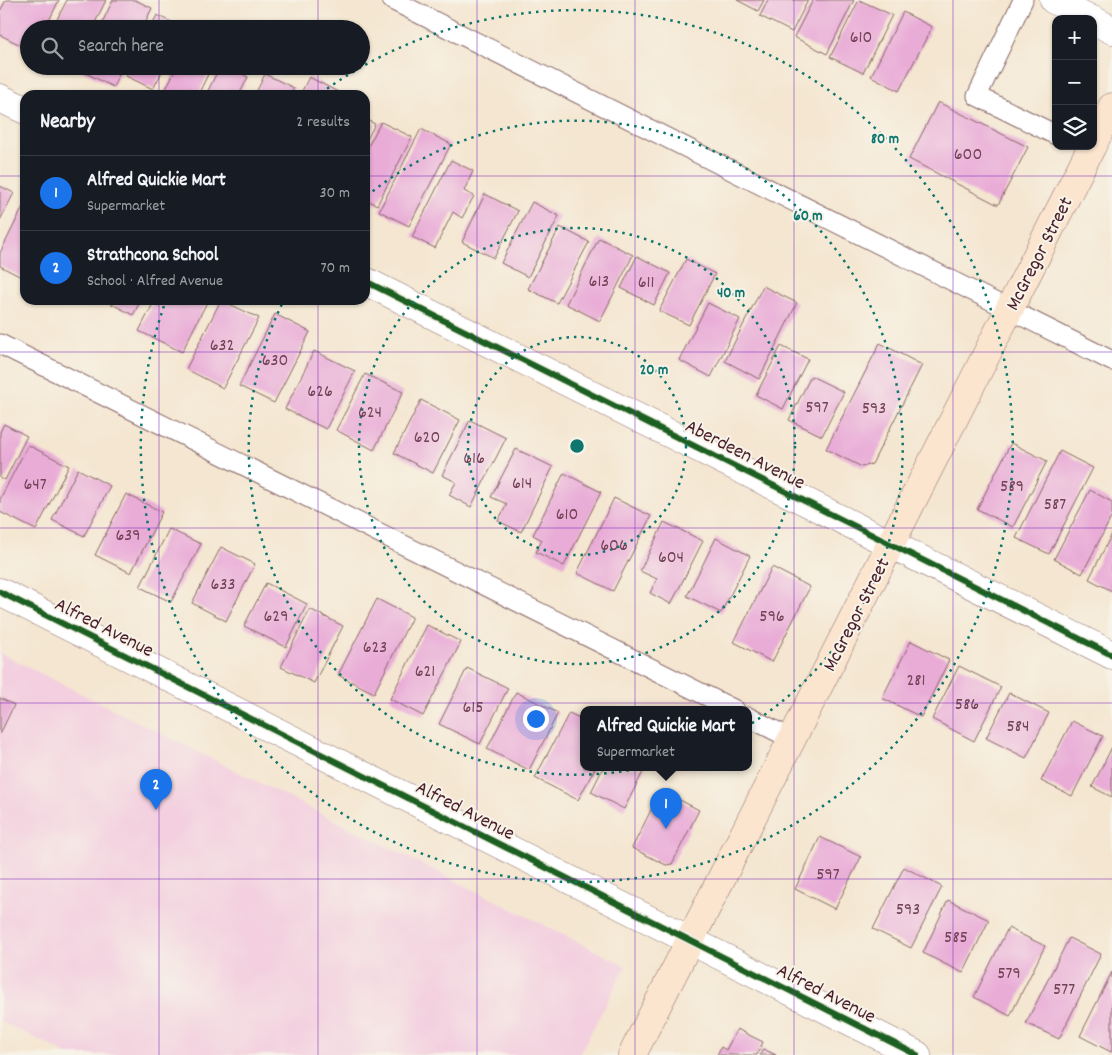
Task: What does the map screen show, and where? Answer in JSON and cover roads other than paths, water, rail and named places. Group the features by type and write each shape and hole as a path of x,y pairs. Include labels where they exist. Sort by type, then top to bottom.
{"main road":[{"name":"McGregor Street","path":"1097,133 1112,107"},
{"name":"McGregor Street","path":"632,1055 1009,310 1088,150"}],"street":[{"path":"1054,0 1082,15"},
{"path":"1097,22 1112,30"},
{"path":"0,98 20,108"},
{"name":"Aberdeen Avenue","path":"370,284 1112,655"},
{"name":"Alfred Avenue","path":"0,592 917,1055"}],"lane":[{"path":"392,0 1112,361"},
{"path":"1023,0 976,96 1052,133"},
{"path":"0,344 727,706"},
{"path":"752,719 792,739"}],"place":[{"name":"Strathcona School","path":"156,810"},
{"name":"Alfred Quickie Mart","path":"666,829"}]}
